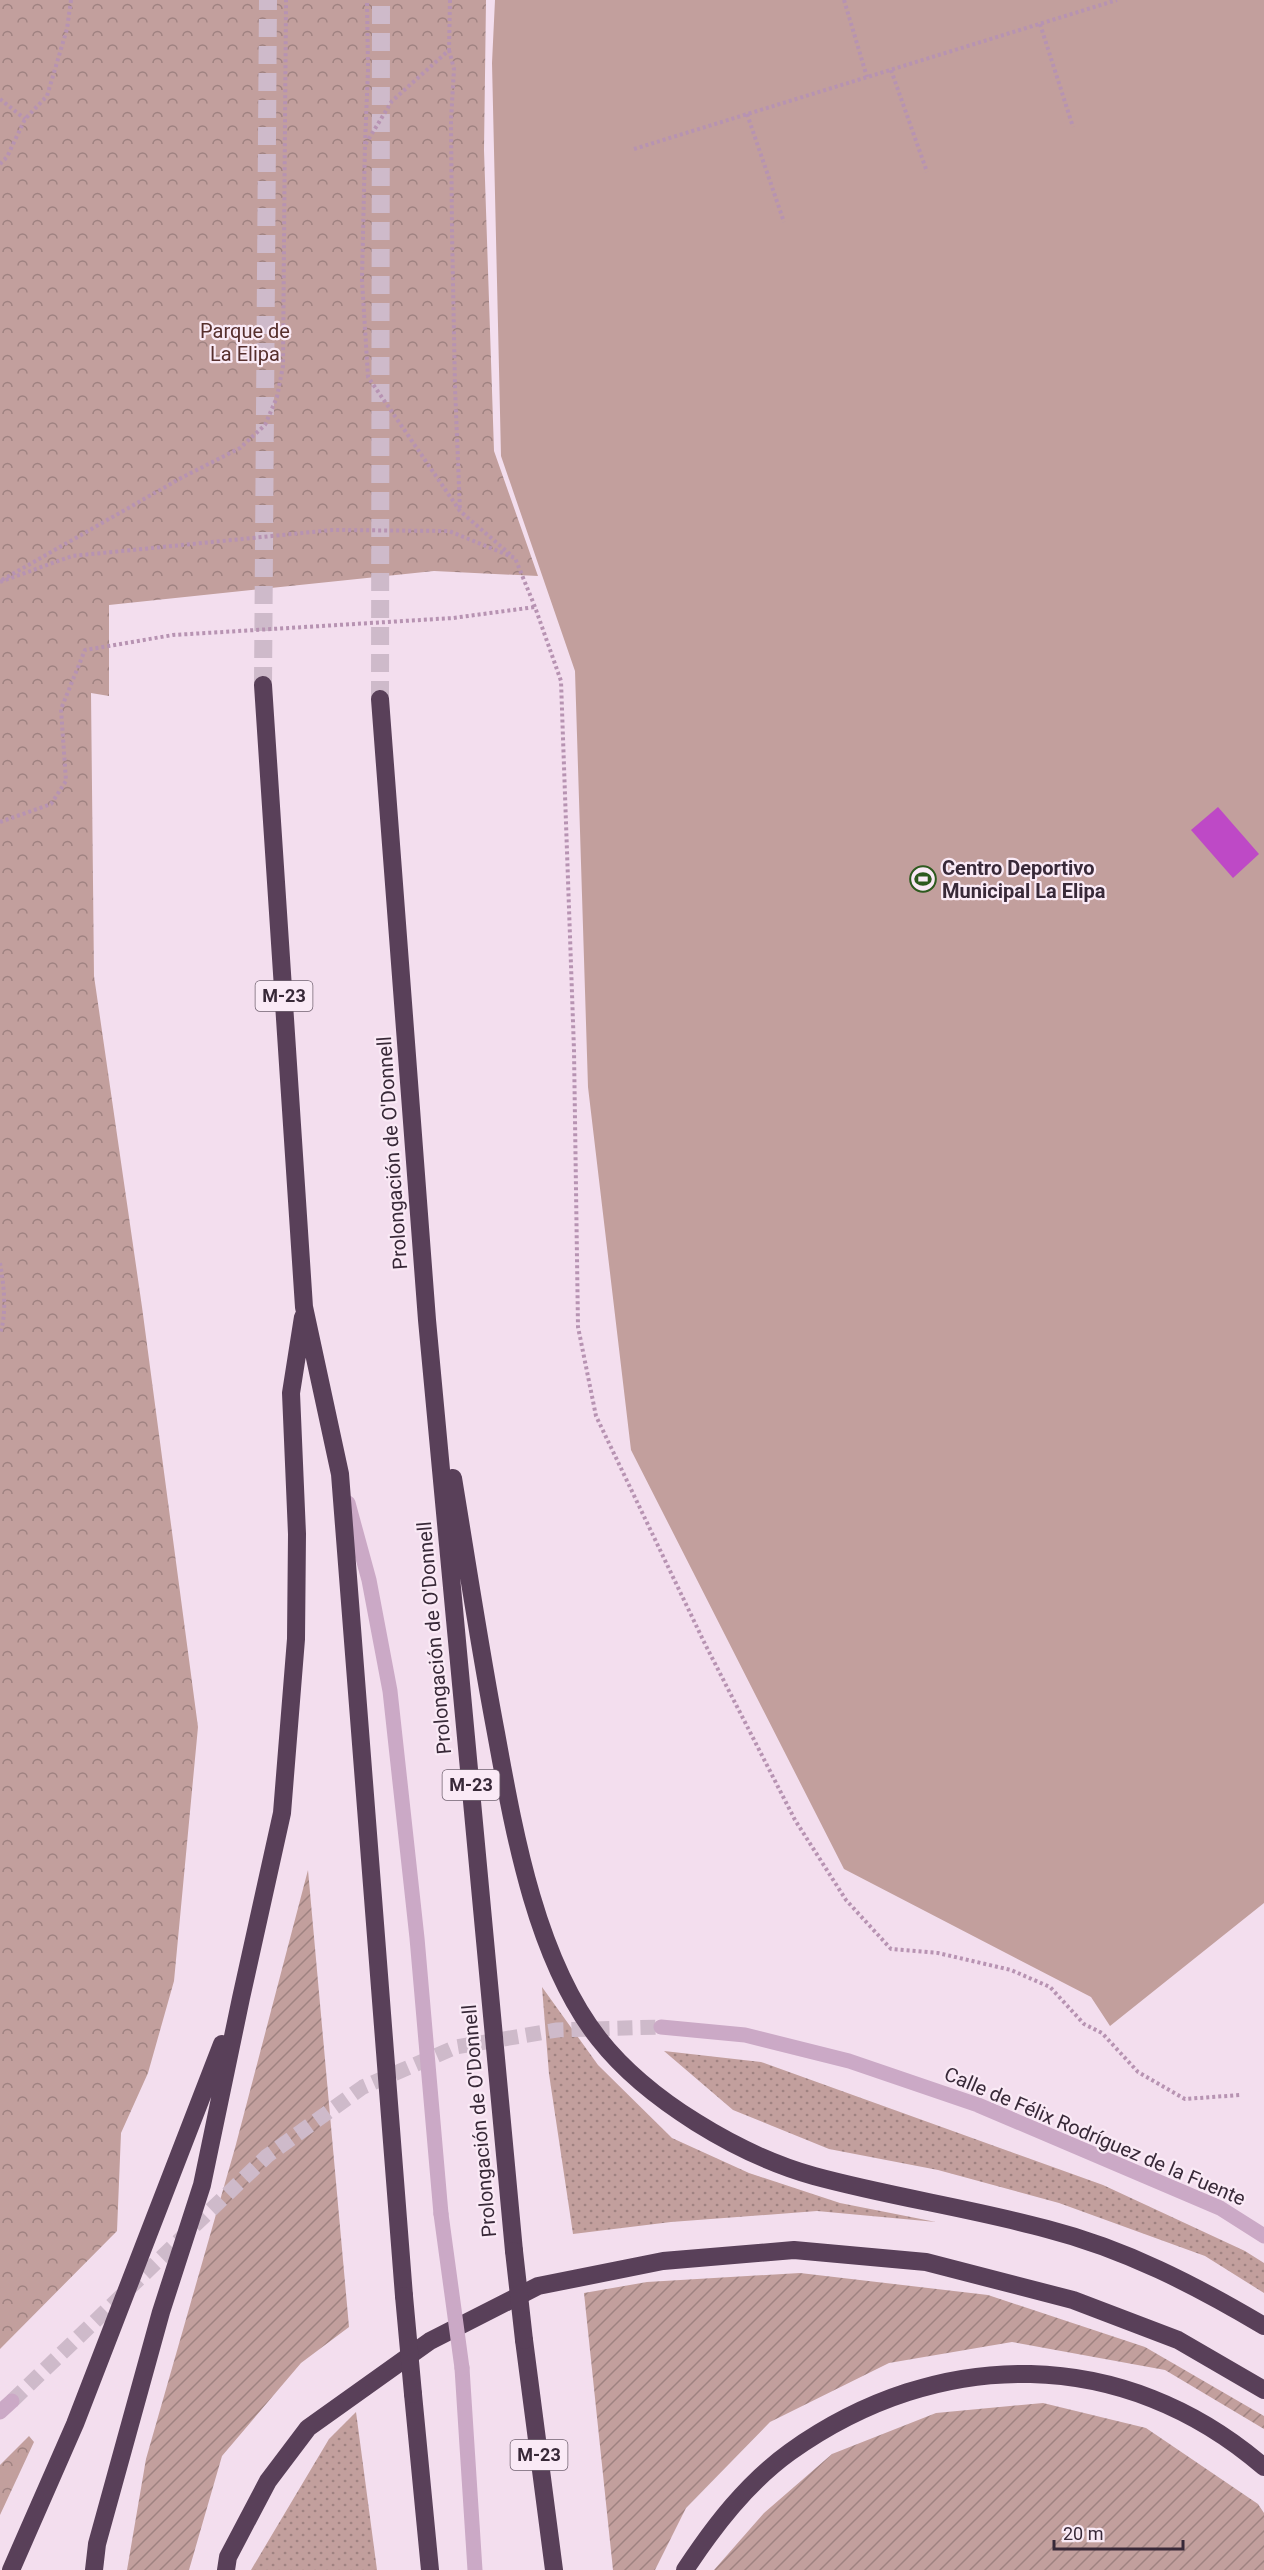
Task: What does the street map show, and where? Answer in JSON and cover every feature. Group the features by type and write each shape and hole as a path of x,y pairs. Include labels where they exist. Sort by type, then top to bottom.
{"highway":[{"name":"M-23","path":"263,685 304,1307 340,1474 412,2394 430,2570"},
{"name":"Prolongación de O'Donnell","path":"380,699 427,1320 514,2251 554,2570"},
{"path":"94,2570 97,2544 161,2312 202,2185 282,1813 296,1639 297,1534 291,1393 304,1307"},
{"path":"427,1320 485,1674 513,1826 542,1929 570,1994 599,2039 645,2085 700,2125 753,2154 813,2176 1049,2229 1130,2256 1201,2288 1264,2326"},
{"path":"11,2570 75,2424 241,1998"},
{"path":"226,2570 228,2557 268,2481 308,2428 430,2341 538,2286 663,2260 794,2250 926,2262 1073,2300 1168,2336 1264,2390"},
{"path":"685,2570 715,2526 748,2488 789,2453 831,2425 876,2403 927,2386 975,2376 1027,2372 1077,2378 1116,2386 1157,2400 1198,2418 1235,2442 1264,2467"}],"street":[{"path":"340,1474 369,1580 390,1691 417,1938 441,2214 462,2368 475,2570"},
{"name":"Calle de Félix Rodríguez de la Fuente","path":"661,2027 746,2035 849,2061 978,2104 1220,2208 1264,2236"},
{"path":"0,2412 12,2401"}],"path":[{"path":"0,164 7,157 25,119 47,96 68,28 72,0"},
{"path":"0,581 181,478 240,448 265,425 277,397 282,366 286,0"},
{"path":"367,0 368,70 362,280 368,377 460,511 514,558 535,607 561,681 574,1050 578,1327 596,1416 705,1644 795,1820 846,1900 891,1949 938,1953 1011,1970 1050,1988 1084,2024 1102,2033 1138,2072 1185,2099 1240,2095"},
{"path":"450,0 449,50 454,69 451,120 452,241 460,511"},
{"path":"844,0 867,77"},
{"path":"634,149 1117,0"},
{"path":"1040,24 1073,128"},
{"path":"365,145 392,101 449,50"},
{"path":"891,70 927,172"},
{"path":"0,99 25,119"},
{"path":"747,114 784,222"},
{"path":"0,581 72,556 332,530 449,531 514,558"},
{"path":"0,822 51,804 66,781 61,709 85,650 173,635 453,618 535,607"},
{"path":"0,1263 3,1278 3,1324 0,1334"}],"green space":[{"name":"Parque de La Elipa","path":"0,0 486,0 484,150 494,451 538,576 434,571 109,605 109,696 91,693 94,976 142,1307 198,1727 174,1981 148,2073 121,2133 117,2231 0,2349"},
{"name":"Centro Deportivo Municipal La Elipa","path":"495,0 1264,0 1264,1903 1110,2026 1091,1997 844,1869 631,1450 588,1087 575,671 501,456 492,63"},
{"path":"308,1870 349,2327 301,2363 222,2456 189,2570 127,2570 146,2459 235,2148"},
{"path":"542,1987 598,2065 672,2138 749,2173 840,2203 936,2222 817,2211 671,2222 573,2234 549,2074"},
{"path":"664,2051 761,2062 1103,2185 1245,2251 1264,2263 1264,2293 1205,2256 1059,2203 938,2170 829,2149 733,2110"},
{"path":"800,2273 988,2295 1145,2347 1264,2416 1264,2429 1165,2370 1012,2342 889,2363 770,2422 686,2508 655,2570 613,2570 584,2293 647,2282"},
{"path":"1043,2403 1146,2428 1258,2504 1264,2513 1264,2570 714,2570 764,2513 832,2454 936,2413"},
{"path":"356,2412 377,2570 251,2570 329,2439"},
{"path":"29,2436 34,2442 0,2515 0,2465"}],"building":[{"path":"1218,807 1259,854 1233,878 1191,830"}],"tunnel":[{"path":"263,685 268,0"},
{"path":"380,699 381,0"},
{"path":"12,2401 267,2156 363,2087 456,2047 557,2030 661,2027"}],"place":[{"name":"Centro Deportivo Municipal La Elipa","path":"923,879"}]}
